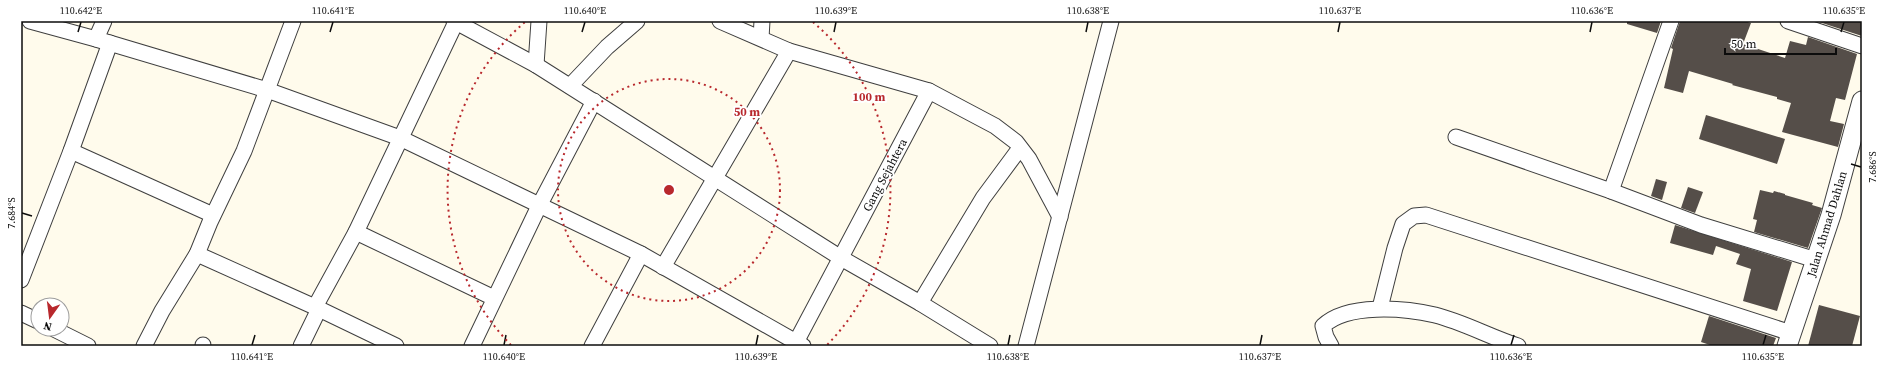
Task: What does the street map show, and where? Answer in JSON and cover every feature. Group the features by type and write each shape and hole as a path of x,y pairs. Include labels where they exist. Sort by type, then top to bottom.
{"street":[{"path":"30,21 110,43 267,90 400,138 641,254 797,345"},
{"path":"96,39 104,21"},
{"path":"144,346 162,311 197,254 213,215 244,151 293,21"},
{"path":"536,65 539,21"},
{"path":"570,86 607,47 637,21"},
{"path":"720,21 789,51 929,91 995,126 1016,142 1029,159 1060,217"},
{"path":"761,38 762,21"},
{"path":"1026,346 1112,21"},
{"path":"1611,191 1671,21"},
{"path":"1788,21 1862,46"},
{"path":"301,346 317,308 356,232 455,22 536,65 841,258 920,303 983,344"},
{"path":"21,280 72,150 110,43"},
{"path":"662,267 789,51"},
{"name":"Gang Sejahtera","path":"797,345 929,91"},
{"path":"472,346 539,206 594,101"},
{"name":"Jalan Ahmad Dahlan","path":"1789,339 1831,215 1862,101"},
{"path":"1456,137 1611,191 1701,225 1816,260"},
{"path":"920,303 983,198 1020,148"},
{"path":"72,150 213,215"},
{"path":"1380,308 1395,248 1403,224 1414,216 1426,215 1789,339"},
{"path":"356,232 494,298"},
{"path":"197,254 317,308 396,346"},
{"path":"592,346 641,254"},
{"path":"1331,346 1326,337 1323,326 1331,319 1347,314 1380,308 1435,315 1518,346"},
{"path":"70,337 88,346"}],"building":[{"path":"1627,21 1661,21 1657,33 1627,24"},
{"path":"1680,21 1744,21 1751,23 1743,44 1785,58 1790,41 1806,45 1808,37 1857,54 1845,100 1836,98 1830,121 1844,124 1838,147 1782,132 1791,103 1777,99 1777,97 1732,85 1733,84 1689,71 1683,93 1664,88 1673,49 1671,48"},
{"path":"1816,21 1862,21 1862,36"},
{"path":"1706,115 1785,139 1777,164 1699,139"},
{"path":"1656,179 1667,182 1662,200 1651,196"},
{"path":"1688,187 1703,192 1695,213 1681,208"},
{"path":"1760,190 1773,193 1774,191 1785,194 1813,203 1812,205 1822,208 1808,248 1754,232 1757,220 1753,219"},
{"path":"1675,225 1792,262 1777,311 1743,301 1751,269 1736,264 1740,254 1716,246 1713,255 1670,243"},
{"path":"1819,305 1860,316 1852,346 1808,346"},
{"path":"1709,316 1776,338 1773,346 1713,346 1701,342"}]}
